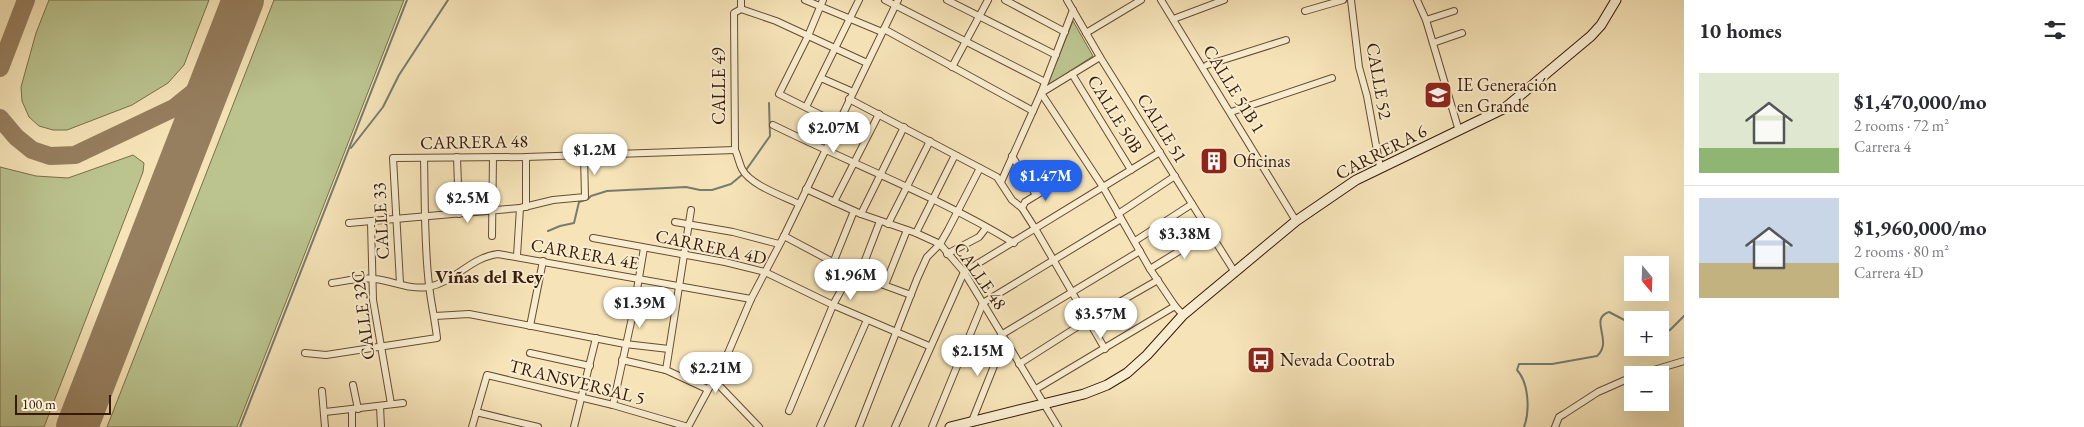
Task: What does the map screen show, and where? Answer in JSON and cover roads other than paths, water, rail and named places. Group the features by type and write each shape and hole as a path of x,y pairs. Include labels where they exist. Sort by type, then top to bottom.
{"main road":[{"name":"CARRERA 6","path":"950,427 1084,394 1107,385 1127,373 1148,355 1183,316 1234,270 1296,221 1356,180 1505,108 1573,53 1601,25 1616,0"}],"street":[{"name":"CALLE 49","path":"741,0 740,9 734,14 735,150 744,172 764,188 799,204"},
{"path":"805,0 821,3 850,18 883,31 1033,111"},
{"path":"806,107 859,0"},
{"path":"885,0 897,3 965,42 1045,82"},
{"path":"948,0 1056,55"},
{"path":"952,67 988,0"},
{"path":"1005,0 1064,32"},
{"path":"1001,182 1056,55 1064,32 1070,5 1077,0"},
{"path":"1086,32 1141,0"},
{"name":"CALLE 51B 1","path":"1161,0 1296,221"},
{"path":"1176,18 1224,0"},
{"path":"1305,11 1343,0"},
{"name":"CALLE 52","path":"1351,0 1359,67 1367,96 1380,168"},
{"path":"1417,0 1426,20 1459,131"},
{"path":"821,3 808,36 779,94 837,123"},
{"path":"688,427 728,353 751,299 784,236 837,123 897,3"},
{"name":"CALLE 51","path":"1070,5 1100,57 1234,270"},
{"path":"740,9 776,21 836,47 867,63"},
{"path":"1426,20 1454,11"},
{"path":"1433,43 1462,33"},
{"path":"1207,65 1286,40"},
{"path":"1041,93 1100,57"},
{"name":"CALLE 50B","path":"1072,74 1131,170"},
{"path":"821,78 879,114 998,178 1012,200 1022,208 1036,230 1105,350"},
{"path":"1231,112 1332,78"},
{"path":"1041,93 1103,187 1174,306 1183,316"},
{"path":"834,202 879,114"},
{"path":"773,125 906,187 1014,243"},
{"path":"834,263 858,212 880,176 904,127"},
{"path":"888,224 930,141"},
{"name":"CARRERA 48","path":"393,158 584,156 735,150"},
{"path":"895,427 929,346 964,272 1036,230 1160,152"},
{"path":"349,224 523,207 553,200 585,197 584,156"},
{"path":"916,233 954,157 957,156"},
{"path":"1012,156 1036,196"},
{"path":"457,157 459,214"},
{"path":"492,236 493,157"},
{"path":"517,256 523,207 526,157"},
{"name":"CALLE 33","path":"393,158 400,283"},
{"path":"305,353 326,355 437,338 429,287 424,217 424,158"},
{"path":"859,427 927,257 940,244 980,168"},
{"path":"932,427 984,303 1120,216 1175,176"},
{"path":"1022,208 1025,202 1056,183"},
{"path":"806,189 858,212 916,233 940,244"},
{"path":"1135,240 1192,204"},
{"path":"666,370 691,210"},
{"path":"859,276 880,221"},
{"name":"CALLE 32C","path":"371,222 373,300 391,404"},
{"path":"675,222 733,232 779,244"},
{"path":"947,254 979,237 986,228"},
{"path":"885,285 907,230"},
{"path":"1150,268 1210,232"},
{"path":"784,236 859,276 911,295"},
{"name":"CARRERA 4D","path":"592,238 765,272 867,320 929,346"},
{"name":"CALLE 48","path":"940,244 964,272 984,303 1002,338 1036,389 1058,427"},
{"path":"613,405 644,248"},
{"path":"972,421 1002,338 1072,292 1140,251"},
{"name":"CARRERA 4E","path":"332,283 372,279 400,283 411,288 429,287 452,277 483,257 498,254 751,299"},
{"path":"530,326 543,261"},
{"path":"789,411 833,304 852,272"},
{"path":"1018,364 1088,320 1158,280"},
{"path":"1036,389 1105,350 1174,306"},
{"path":"435,316 469,314 625,344 669,349"},
{"path":"820,427 867,320"},
{"path":"574,427 596,338"},
{"path":"530,353 590,366"},
{"path":"622,360 666,370 707,389"},
{"path":"1668,366 1684,361"},
{"name":"TRANSVERSAL 5","path":"476,412 487,375 581,399 613,405 688,427"},
{"path":"713,379 759,427"},
{"path":"1555,427 1559,418 1564,414 1598,392 1624,381"},
{"path":"352,427 355,409 353,385"},
{"path":"322,391 325,427"},
{"path":"325,412 403,403"},
{"path":"380,406 381,427"},
{"path":"472,427 476,412 538,427"}],"waterway":[{"path":"240,427 407,0"},
{"path":"351,148 383,107 399,75 448,0"},
{"path":"746,170 770,136 769,103"},
{"path":"548,231 574,223 579,202 607,191 686,187 712,190 731,184 743,174"},
{"path":"1524,427 1528,405 1524,382 1517,370 1519,364 1552,364 1597,356 1602,350 1603,344 1600,325 1603,315 1609,312 1624,320"},
{"path":"1669,330 1684,316"}],"place":[{"name":"IE Generación en Grande","path":"1438,95"},
{"name":"Oficinas","path":"1214,161"},
{"name":"Nevada Cootrab","path":"1261,360"}],"district":[{"name":"Viñas del Rey","path":"489,276"}]}
